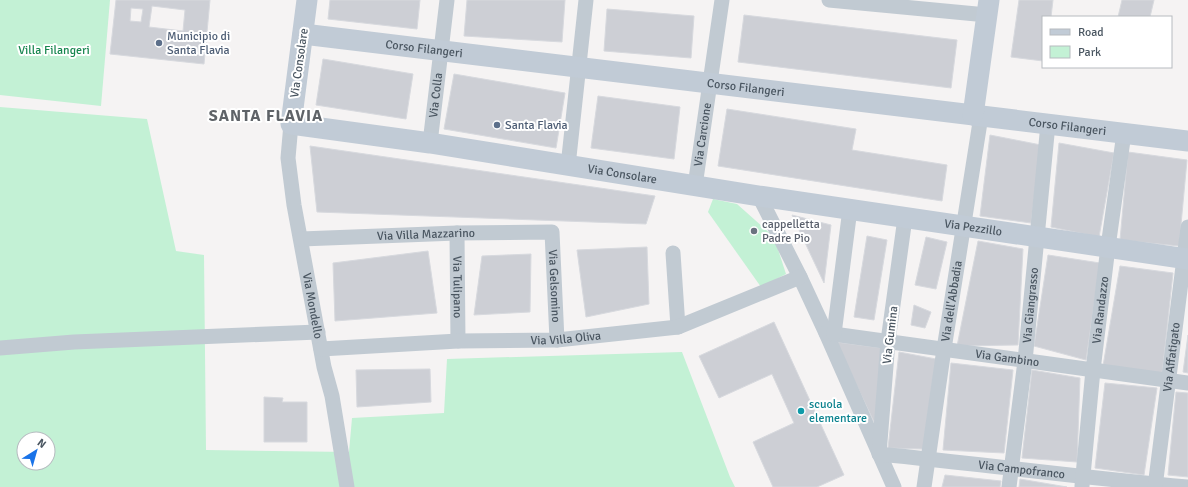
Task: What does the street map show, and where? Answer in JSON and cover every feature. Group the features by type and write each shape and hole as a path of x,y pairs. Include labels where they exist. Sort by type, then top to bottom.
{"street":[{"name":"Via Consolare","path":"308,0 291,124 430,143 759,196"},
{"name":"Via Colla","path":"430,143 447,0"},
{"path":"568,166 580,67 586,0"},
{"name":"Via Carcione","path":"695,186 722,0"},
{"path":"829,0 988,8 977,115"},
{"name":"Corso Filangeri","path":"303,34 1188,141"},
{"name":"Via dell'Abbadia","path":"924,487 964,226 977,115"},
{"name":"Via Mondello","path":"291,124 288,158 320,349 332,396 347,487"},
{"name":"Via Giangrasso","path":"1009,487 1024,360 1048,124"},
{"name":"Via Randazzo","path":"1082,482 1108,247 1124,133"},
{"path":"759,196 830,333 894,487"},
{"name":"Via Pezzillo","path":"759,196 1186,259"},
{"path":"830,333 850,210"},
{"name":"Via Gumina","path":"879,454 888,341 905,218"},
{"name":"Via Affatigato","path":"1155,485 1168,380 1186,259 1188,227"},
{"name":"Via Villa Mazzarino","path":"301,239 457,233 552,232"},
{"name":"Via Gelsomino","path":"552,232 557,340"},
{"name":"Via Tulipano","path":"457,233 458,341"},
{"path":"674,253 678,327"},
{"name":"Via Villa Oliva","path":"320,349 458,341 557,340 678,327 800,277"},
{"path":"0,348 81,341 318,332"},
{"name":"Via Gambino","path":"830,333 1188,383"},
{"name":"Via Campofranco","path":"879,454 1012,468 1082,482 1188,487"}],"green space":[{"name":"Villa Filangeri","path":"0,0 110,0 101,106 0,95"},
{"path":"0,107 147,119 176,251 204,255 206,450 349,452 352,418 444,413 447,359 682,352 735,487 0,487"},
{"path":"713,199 737,204 774,237 786,274 761,287 708,212"}],"building":[{"name":"Municipio di Santa Flavia","path":"116,0 210,0 204,64 110,54","holes":["152,6 185,10 183,31 149,27","131,8 143,9 141,22 130,21"]},
{"path":"330,0 420,0 417,29 328,19"},
{"path":"467,0 565,0 562,42 464,36"},
{"path":"1019,0 1053,0 1051,16 1042,16 1042,61 1011,57"},
{"path":"1122,0 1154,0 1150,16 1118,16"},
{"path":"607,9 694,16 691,58 604,51"},
{"path":"744,15 957,40 951,88 738,62"},
{"path":"323,59 413,74 406,119 316,105"},
{"path":"454,74 565,93 556,148 444,129"},
{"path":"598,96 680,107 674,159 591,148"},
{"path":"727,109 856,129 852,150 947,165 942,201 718,166"},
{"path":"990,135 1041,145 1031,223 980,216"},
{"path":"1059,143 1114,153 1099,237 1051,227"},
{"path":"310,146 655,196 646,224 317,212"},
{"path":"1128,152 1187,160 1179,246 1120,240"},
{"path":"792,215 831,225 824,283"},
{"path":"867,236 887,240 874,320 854,317"},
{"path":"926,237 947,242 936,289 915,285"},
{"path":"978,241 1023,249 1018,345 957,346"},
{"path":"647,247 649,304 586,317 577,250"},
{"path":"428,251 437,313 335,321 333,263"},
{"path":"531,254 530,312 474,315 482,256"},
{"path":"1048,255 1100,263 1086,360 1034,346"},
{"path":"1120,266 1173,273 1162,374 1103,366"},
{"path":"914,305 931,312 925,328 911,325"},
{"name":"scuola elementare","path":"774,322 844,475 817,487 773,487 753,442 794,423 772,374 719,398 699,356"},
{"path":"1188,335 1188,373 1183,372"},
{"path":"836,342 882,348 875,424"},
{"path":"899,352 936,359 923,449 888,448"},
{"path":"951,363 1013,370 1004,453 943,450"},
{"path":"430,369 431,402 357,407 356,370"},
{"path":"1032,370 1080,378 1077,462 1022,458"},
{"path":"1105,383 1157,388 1144,475 1095,468"},
{"path":"1176,392 1188,393 1188,477 1168,475"},
{"path":"264,397 283,398 282,402 307,402 307,442 264,442"},
{"path":"945,475 1001,481 1000,487 942,487"},
{"path":"1020,479 1067,487 1019,487"}],"place":[{"name":"Municipio di Santa Flavia","path":"159,43"},
{"name":"Santa Flavia","path":"497,125"},
{"name":"cappelletta Padre Pio","path":"754,231"},
{"name":"scuola elementare","path":"801,411"}],"district":[{"name":"SANTA FLAVIA","path":"266,115"}]}
